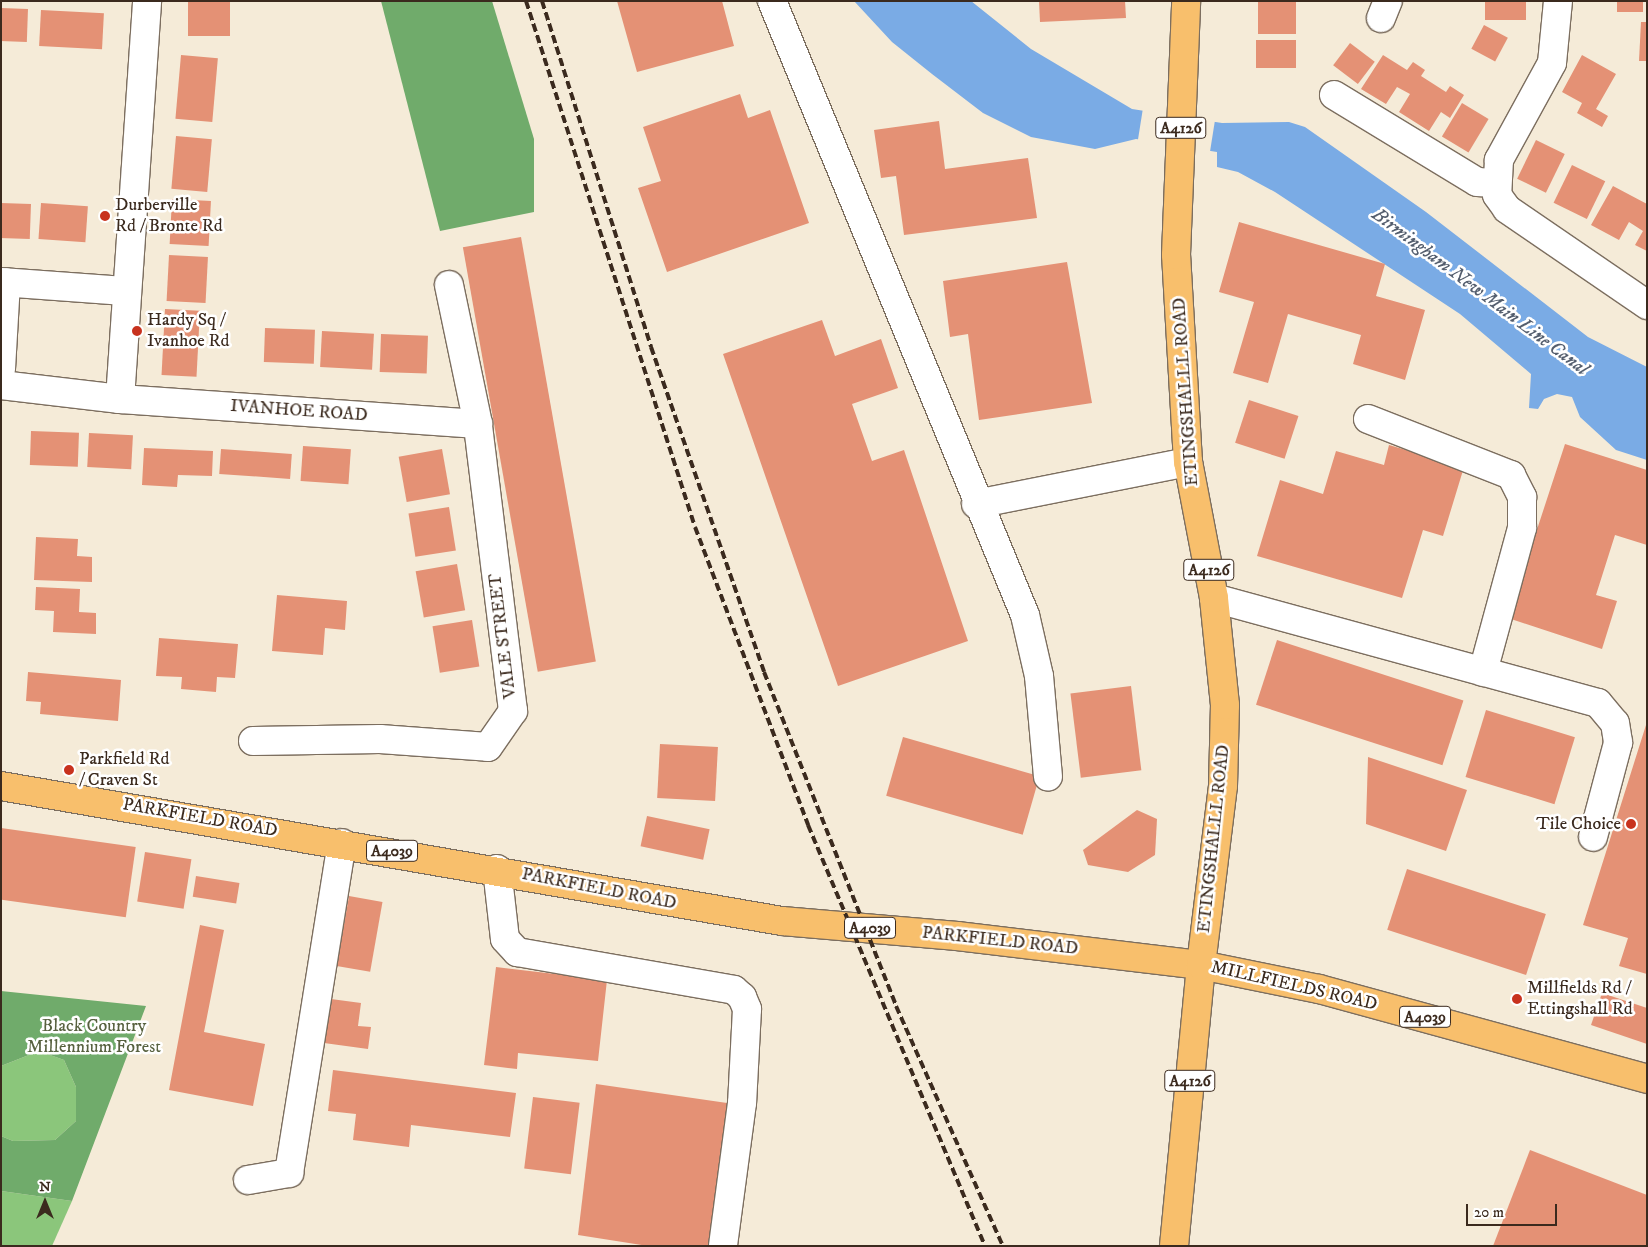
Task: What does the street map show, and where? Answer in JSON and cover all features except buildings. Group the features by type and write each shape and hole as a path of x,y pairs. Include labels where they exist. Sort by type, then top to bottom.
{"main road":[{"name":"ETINGSHALLL ROAD","path":"1186,1 1176,255 1188,462 1214,598 1225,705 1223,786 1201,965"},
{"name":"PARKFIELD ROAD","path":"1,786 497,869 782,921 958,936 1201,965"},
{"name":"MILLFIELDS ROAD","path":"1201,965 1319,989 1647,1079"},
{"name":"A4126","path":"1174,1246 1201,965"}],"street":[{"path":"120,399 125,291 147,1"},
{"path":"772,1 782,33 849,178 976,504 1025,615 1039,676 1048,778"},
{"path":"1558,1 1552,63 1500,160 1496,183 1507,209 1647,306"},
{"path":"1334,95 1478,182 1496,183"},
{"path":"1,369 4,282 125,291"},
{"name":"VALE STREET","path":"253,741 380,739 488,748 512,711 478,424 449,285"},
{"name":"IVANHOE ROAD","path":"1,385 120,399 478,424"},
{"path":"1368,419 1511,475 1522,497 1522,528 1483,672"},
{"path":"976,504 1188,462"},
{"path":"1214,598 1598,703 1615,722 1618,743 1593,836"},
{"path":"248,1180 289,1173 342,843"},
{"path":"497,869 505,939 517,952 734,990 742,997 747,1008 742,1103 723,1246"}],"green space":[{"path":"381,1 492,1 534,139 534,212 440,231"},
{"name":"Black Country Millennium Forest","path":"1,991 146,1006 72,1201 1,1191 1,1136 13,1141 55,1140 76,1121 76,1087 64,1060 39,1051 1,1066"},
{"path":"39,1051 64,1060 76,1087 76,1121 55,1140 13,1141 1,1136 1,1066"},
{"path":"1,1191 72,1201 52,1246 1,1246"}],"water":[{"name":"Birmingham New Main Line Canal","path":"854,1 971,1 1031,49 1132,109 1222,123 1289,122 1305,127 1426,212 1588,337 1647,367 1647,460 1616,450 1580,417 1572,397 1557,394 1544,399 1538,409 1529,408 1531,374 1460,314 1275,192 1238,172 1217,167 1217,152 1136,139 1095,149 1031,137 983,113 932,74 892,42"}],"pier":[{"path":"1143,108 1215,119 1210,154 1138,143"}],"railway":[{"path":"526,1 695,527 808,825 985,1246"},
{"path":"542,1 651,347 764,672 896,1006 1003,1246"}],"place":[{"name":"Durberville Rd / Bronte Rd","path":"105,216"},
{"name":"Hardy Sq / Ivanhoe Rd","path":"137,331"},
{"name":"Parkfield Rd / Craven St","path":"69,770"},
{"name":"Tile Choice","path":"1631,824"},
{"name":"Millfields Rd / Ettingshall Rd","path":"1517,999"}]}
